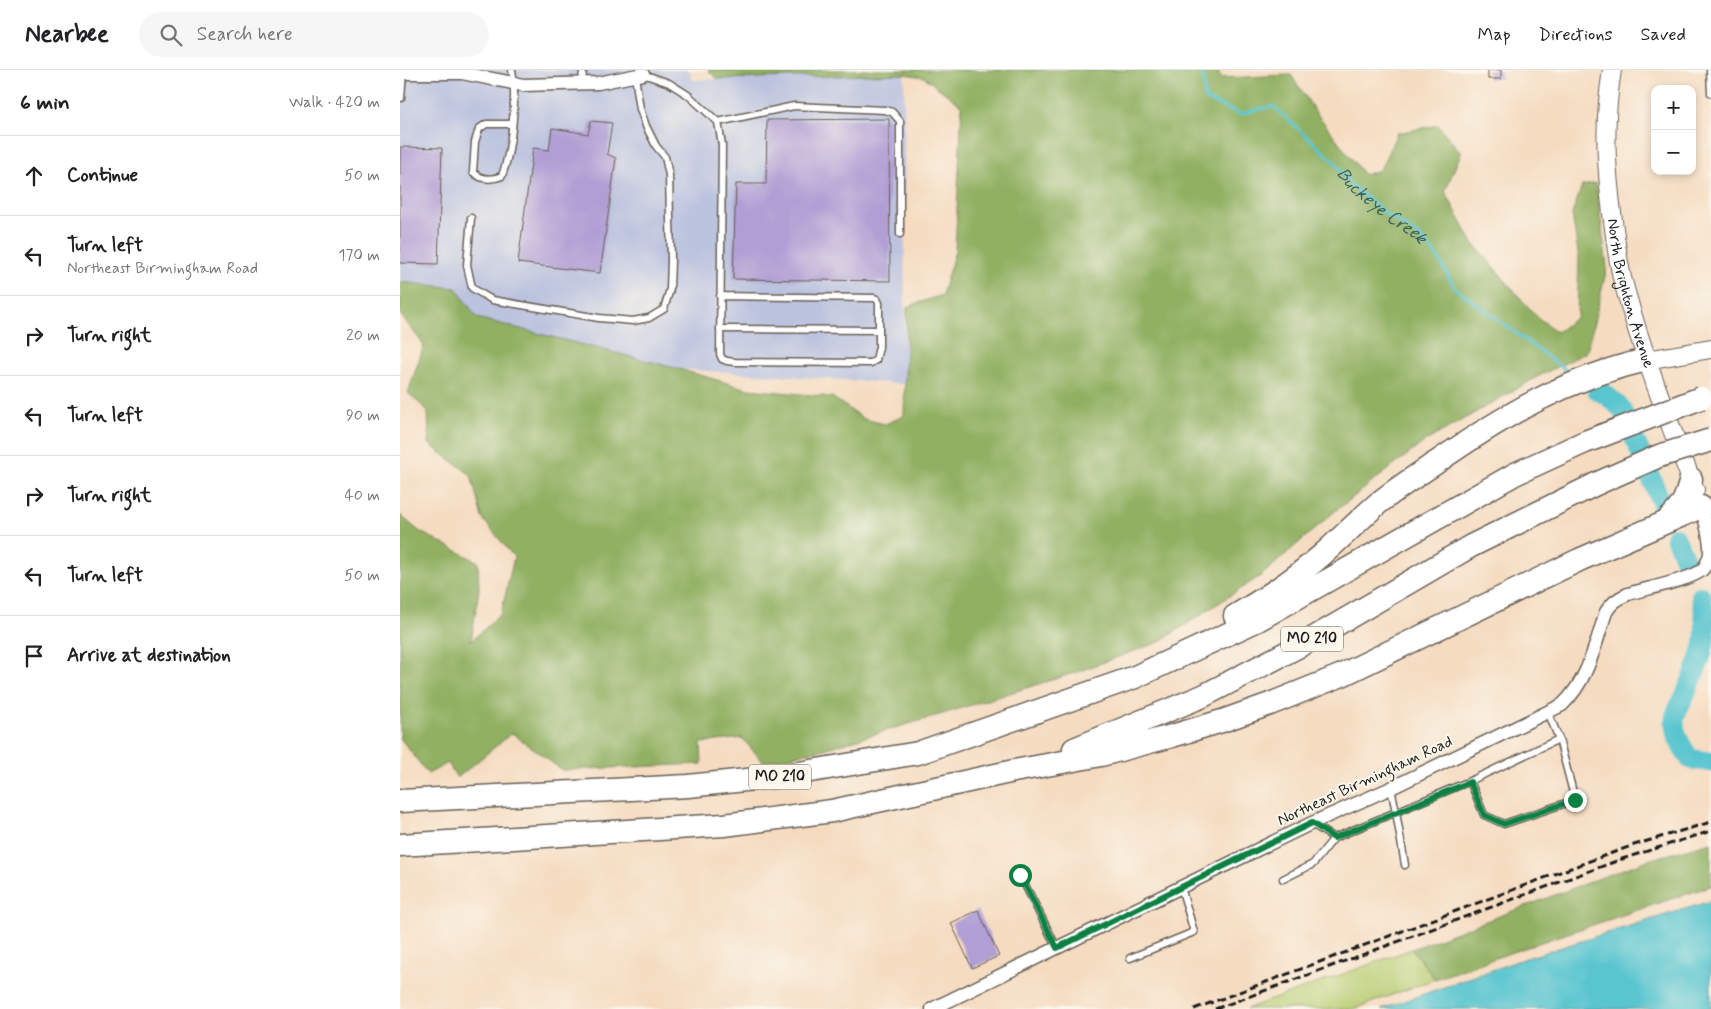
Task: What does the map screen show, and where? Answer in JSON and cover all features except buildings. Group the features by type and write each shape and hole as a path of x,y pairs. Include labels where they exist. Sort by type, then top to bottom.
{"highway":[{"path":"1135,677 1257,603 1320,557 1376,505 1472,438 1525,406 1574,382 1614,368 1646,360"},
{"name":"MO 210","path":"400,801 688,786 775,778 918,753 1135,677 1258,620 1515,474 1586,442 1706,396"},
{"name":"MO 210","path":"400,845 724,826 763,822 832,811 1014,770 1102,738 1203,696 1305,643 1471,546 1598,483 1659,456 1711,440"},
{"path":"1666,522 1680,508 1691,479"},
{"path":"1014,770 1101,755 1222,721 1270,704 1342,675 1579,560 1706,506"}],"main road":[{"name":"North Brighton Avenue","path":"1612,70 1605,124 1605,147 1608,184 1623,283 1646,360 1691,479 1706,506"},
{"path":"1646,360 1711,349"}],"street":[{"path":"402,73 443,72 513,76 523,84 598,84 641,73"},
{"name":"Northeast Birmingham Road","path":"932,1009 1312,823 1391,788 1562,705 1577,689 1585,675 1606,612 1618,598 1687,577 1702,570 1710,551 1706,506"}],"lane":[{"path":"582,84 583,70"},
{"path":"1710,70 1711,93"},
{"path":"400,98 402,73"},
{"path":"471,218 467,265 472,288 492,300 599,318 633,321 649,318 664,309 670,289 669,175 665,157 652,140 640,109 641,73 669,83 688,95 718,122 722,145 720,296 720,354 722,359 735,362 871,363 876,360 879,330 879,303 877,299 720,296"},
{"path":"512,124 486,124 479,129 475,142 473,172 478,177 493,179 502,176 506,164 512,124 513,76"},
{"path":"718,122 794,106 885,110 892,112 900,122 900,234"},
{"path":"720,329 879,330"},
{"path":"1470,782 1484,815 1504,824 1575,800 1559,739 1548,712"},
{"path":"1283,879 1313,864 1334,838 1470,782 1559,739"},
{"path":"1391,788 1405,865"},
{"path":"1312,823 1334,838"},
{"path":"1020,875 1057,948"},
{"path":"1130,958 1194,932 1181,887"}],"shaded area":[{"path":"400,70 690,70 691,80 904,74 905,384 679,369 477,318 456,288 400,283"}],"green space":[{"path":"708,70 1217,70 1221,78 1291,75 1315,111 1364,175 1380,170 1397,133 1438,125 1461,153 1445,191 1472,242 1536,316 1557,332 1577,317 1579,259 1572,214 1582,186 1596,183 1607,268 1587,352 1537,377 1424,442 1334,512 1262,575 1159,642 1074,673 821,750 763,762 742,738 701,743 702,764 562,770 512,733 457,778 448,763 428,774 400,738 400,515 419,531 478,562 479,589 471,641 501,614 514,557 482,518 471,475 429,444 428,411 408,393 424,345 400,314 400,282 456,288 477,318 679,369 748,389 832,397 864,419 885,424 904,416 907,307 942,295 955,251 962,106 924,77 904,74 717,79"},
{"path":"1711,842 1711,886 1435,979 1412,949 1645,861"},
{"path":"1412,949 1435,979 1354,1009 1246,1009"}],"water":[{"path":"1711,901 1711,1009 1382,1009 1520,960"}],"waterway":[{"name":"Buckeye Creek","path":"1199,70 1203,75 1205,99 1240,114 1273,106 1334,161 1350,184 1386,214 1418,235 1437,256 1455,288 1567,371"},
{"name":"Buckeye Creek","path":"1597,390 1622,409 1664,509"},
{"name":"Buckeye Creek","path":"1675,537 1685,560"},
{"name":"Buckeye Creek","path":"1701,596 1705,625 1703,648 1696,670 1676,713 1674,722 1678,739 1690,759 1711,762"}],"railway":[{"path":"1194,1009 1634,845 1711,822"},
{"path":"1215,1009 1622,859 1711,831"}],"route":[{"path":"1020,875 1057,948 1312,823 1334,838 1470,782 1484,815 1504,824 1575,800"}]}
